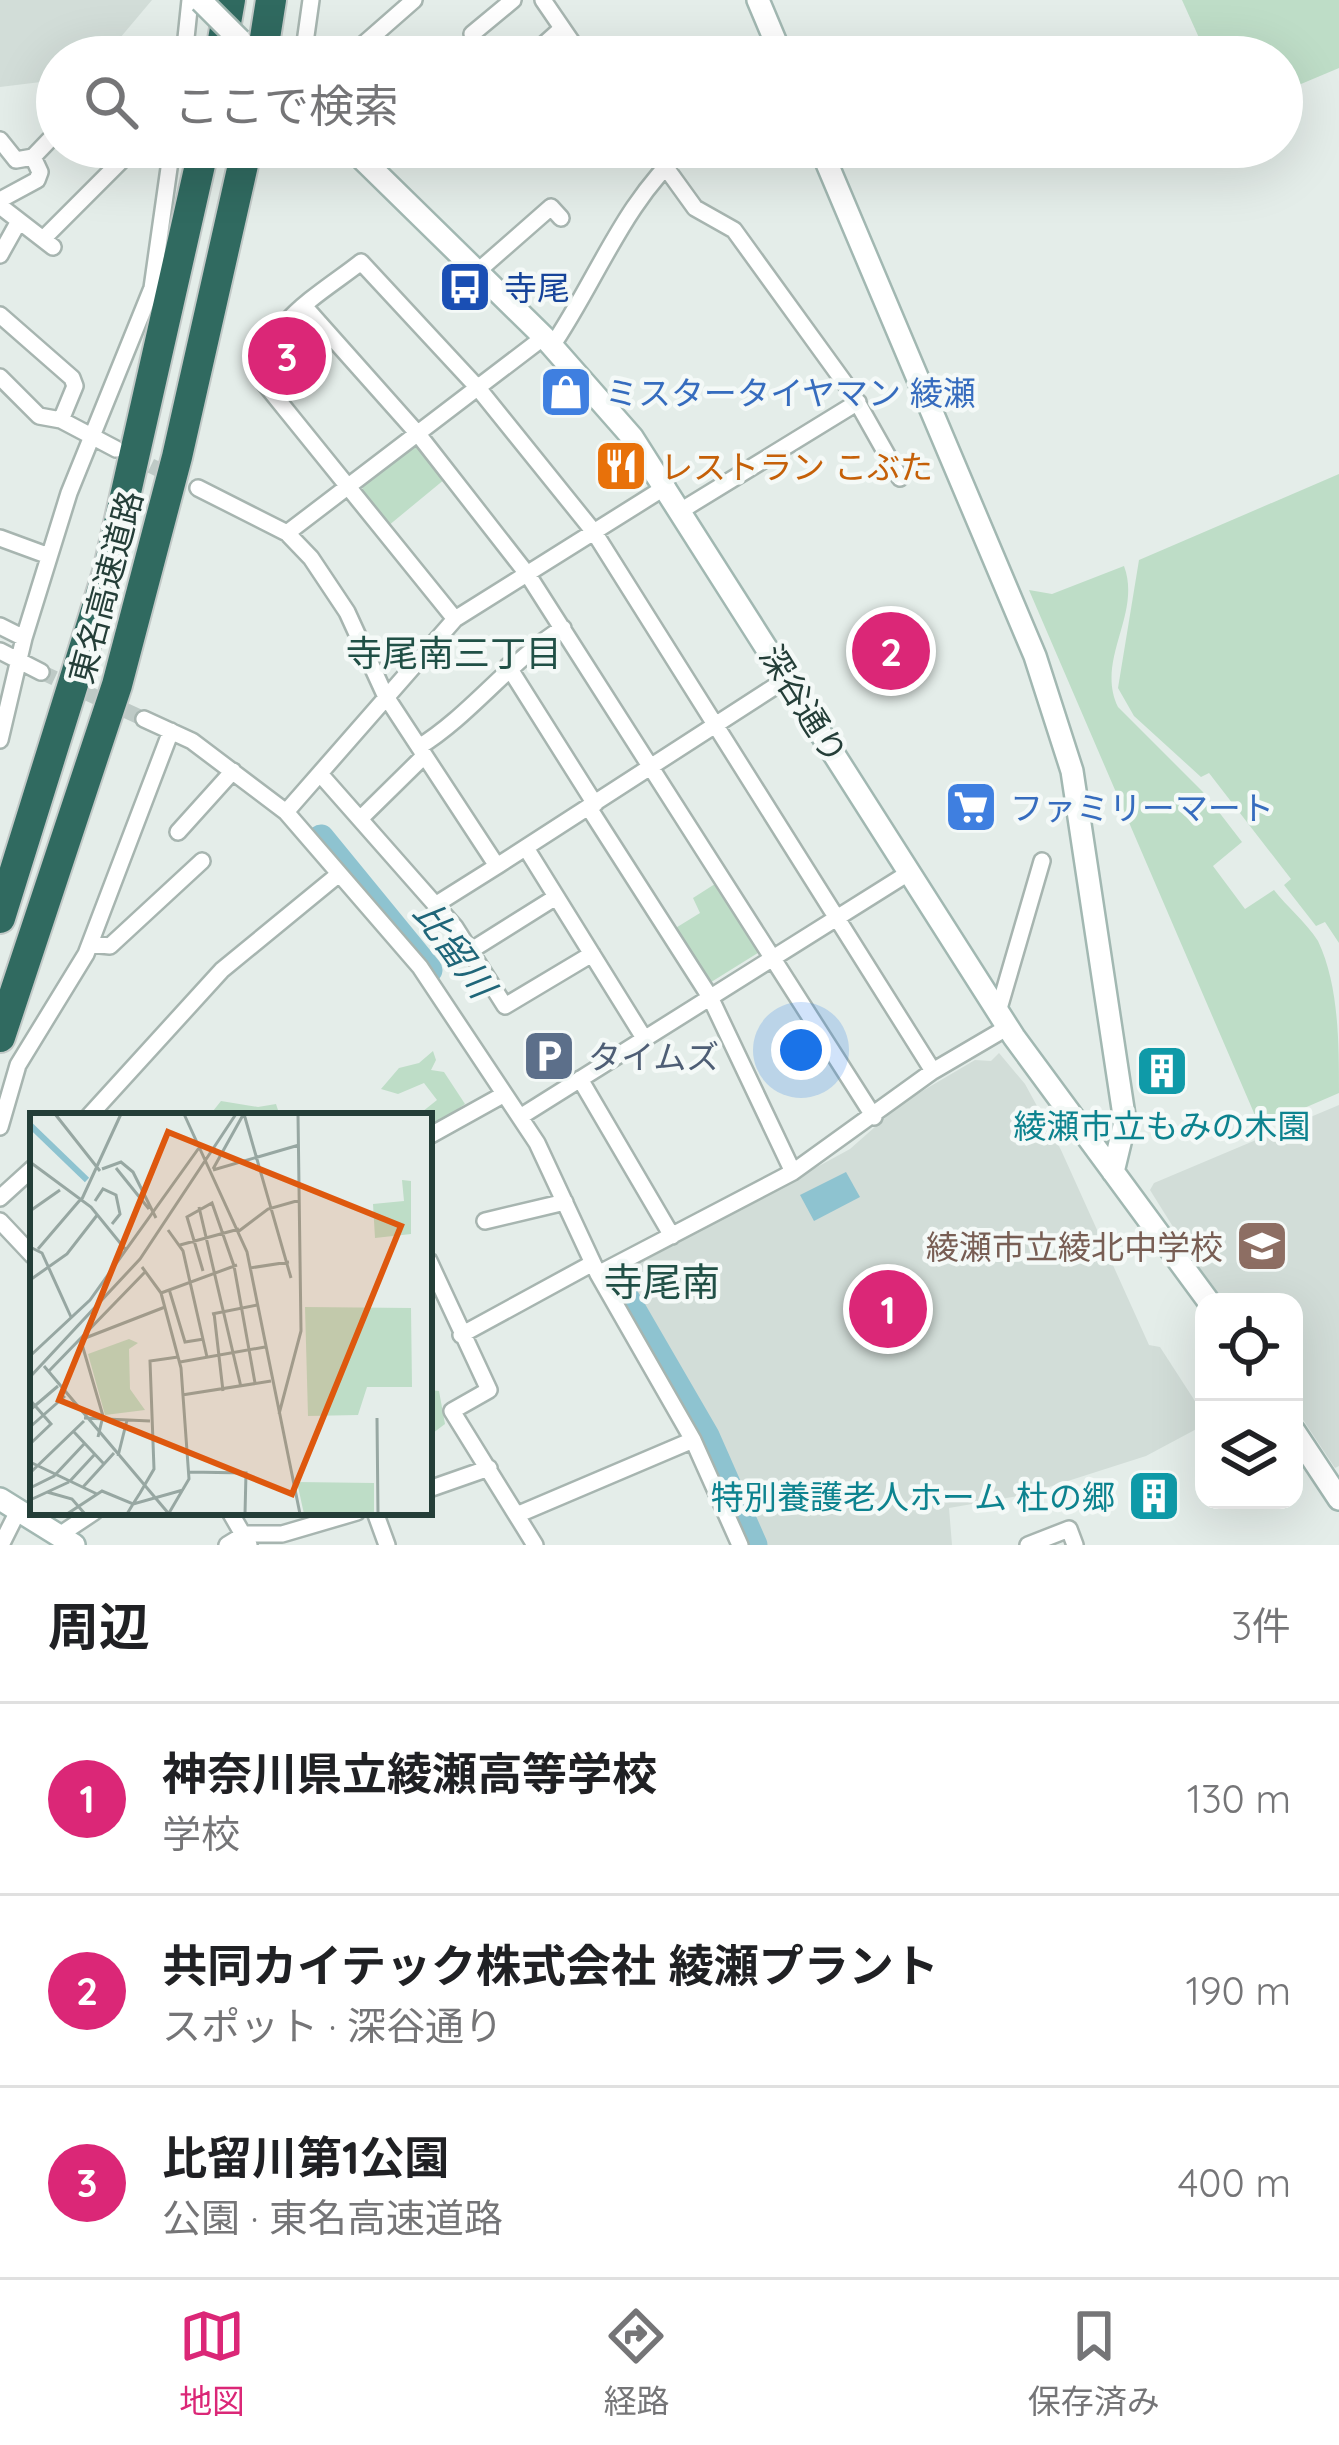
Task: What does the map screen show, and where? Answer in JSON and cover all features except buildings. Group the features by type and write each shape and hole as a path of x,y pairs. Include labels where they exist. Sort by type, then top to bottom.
{"highway":[{"path":"224,36 230,0"},
{"path":"264,36 271,0"},
{"name":"東名高速道路","path":"0,918 108,572 152,398 200,168"},
{"name":"東名高速道路","path":"0,1037 117,686 177,457 242,168"}],"street":[{"path":"186,36 190,0"},
{"path":"201,0 238,36"},
{"path":"306,36 310,0"},
{"path":"373,36 414,0"},
{"path":"472,34 513,0"},
{"path":"543,0 565,36"},
{"path":"758,0 773,36"},
{"path":"553,36 560,30"},
{"path":"0,140 16,160 36,154"},
{"path":"33,157 36,163"},
{"path":"38,168 37,180 0,203 48,243 116,168"},
{"path":"0,740 24,638 89,437 152,289 169,168"},
{"name":"深谷通り","path":"372,168 548,342 667,486 1003,1019 1202,1293"},
{"path":"287,533 478,388 548,342 622,220 663,168"},
{"path":"667,168 695,208 734,230 858,402 900,478"},
{"path":"829,168 1059,719 1081,825 1125,1122 1113,1172"},
{"path":"478,271 551,207"},
{"path":"0,255 20,221"},
{"path":"455,619 265,383 266,351 277,331 362,262 478,388 594,532 933,1071"},
{"path":"304,308 418,434 528,575 874,1117"},
{"path":"0,315 72,378 76,386 61,420"},
{"path":"0,377 39,416 61,420 116,449"},
{"path":"682,511 858,402"},
{"path":"286,812 455,619 667,486"},
{"path":"198,488 287,533 347,612 385,695 497,866"},
{"path":"0,538 49,556"},
{"path":"0,626 24,638"},
{"path":"361,818 508,666 563,628"},
{"path":"0,651 41,672"},
{"path":"508,666 710,998 793,1172"},
{"path":"435,905 788,678"},
{"path":"144,719 171,730 286,812 420,967 501,1096 520,1117 596,1268 693,1440 740,1545"},
{"path":"0,1127 18,1065 90,944 171,730"},
{"path":"178,832 232,771"},
{"path":"321,775 435,905 505,1006 592,954"},
{"path":"526,848 644,1038"},
{"path":"90,944 110,946 202,861"},
{"path":"460,1335 672,1236 793,1172 1003,1019 1042,861"},
{"path":"520,1117 910,872"},
{"path":"91,1113 222,970 339,874"},
{"path":"470,951 556,896"},
{"path":"580,1079 672,1236"},
{"path":"432,1134 501,1096"},
{"path":"0,1198 30,1171"},
{"path":"485,1221 565,1202"},
{"path":"0,1221 30,1253"},
{"path":"432,1268 488,1390 452,1411 535,1545"},
{"path":"519,1514 693,1440"},
{"path":"1303,1445 1339,1499"},
{"path":"432,1488 489,1468"},
{"path":"2,1545 9,1505 66,1540 91,1515"},
{"path":"227,1545 347,1515"},
{"path":"376,1515 388,1545"},
{"path":"1028,1545 1069,1529 1075,1545"}],"shaded area":[{"path":"0,0 152,0 122,36 36,36 36,83 0,87"},
{"path":"999,1053 1025,1084 1061,1150 1149,1345 1160,1347 1195,1401 1195,1430 1146,1456 1024,1495 949,1508 952,1545 765,1545 713,1428 624,1272 850,1149 902,1103 975,1060 991,1061"},
{"name":"綾瀬市立綾北中学校","path":"1339,1105 1339,1466 1335,1468 1303,1420 1303,1293 1214,1293 1150,1190 1154,1183"}],"green space":[{"path":"1182,0 1339,0 1339,68 1303,83 1303,36 1198,36"},
{"path":"283,335 306,361 275,388 270,370"},
{"path":"413,447 420,447 445,479 388,526 362,490 364,483"},
{"path":"1339,474 1339,943 1325,922 1316,926 1284,885 1291,879 1209,773 1201,777 1134,716 1118,688 1139,560"},
{"path":"1124,566 1127,602 1112,672 1118,707 1205,794 1242,842 1213,866 1245,909 1274,890 1318,941 1330,976 1339,1093 1260,1127 1029,590 1052,594"},
{"path":"718,882 761,951 708,984 674,929 700,913 693,898"},
{"path":"433,1051 436,1060 431,1070 444,1072 465,1104 432,1127 432,1113 421,1113 437,1100 424,1083 398,1094 381,1089 399,1068 419,1063"},
{"path":"221,1101 258,1107 276,1104 279,1113 211,1113"},
{"path":"432,1390 439,1391 445,1424 432,1434"}],"water":[{"path":"846,1172 860,1197 814,1221 800,1195"}],"waterway":[{"name":"比留川","path":"321,838 429,970"},
{"name":"比留川","path":"619,1286 706,1436 754,1545"}],"tunnel":[{"path":"130,456 198,488"},
{"path":"41,672 144,719"}],"place":[{"name":"寺尾","path":"465,287"},
{"name":"比留川第1公園","path":"287,356"},
{"name":"ミスタータイヤマン 綾瀬","path":"566,392"},
{"name":"レストラン こぶた","path":"621,466"},
{"name":"共同カイテック株式会社 綾瀬プラント","path":"891,651"},
{"name":"ファミリーマート","path":"971,807"},
{"name":"タイムズ","path":"549,1056"},
{"name":"綾瀬市立もみの木園","path":"1162,1071"},
{"name":"綾瀬市立綾北中学校","path":"1262,1246"},
{"name":"神奈川県立綾瀬高等学校","path":"888,1309"},
{"name":"特別養護老人ホーム 杜の郷","path":"1154,1496"}],"district":[{"name":"寺尾南三丁目","path":"454,652"},
{"name":"寺尾南","path":"662,1281"}]}
